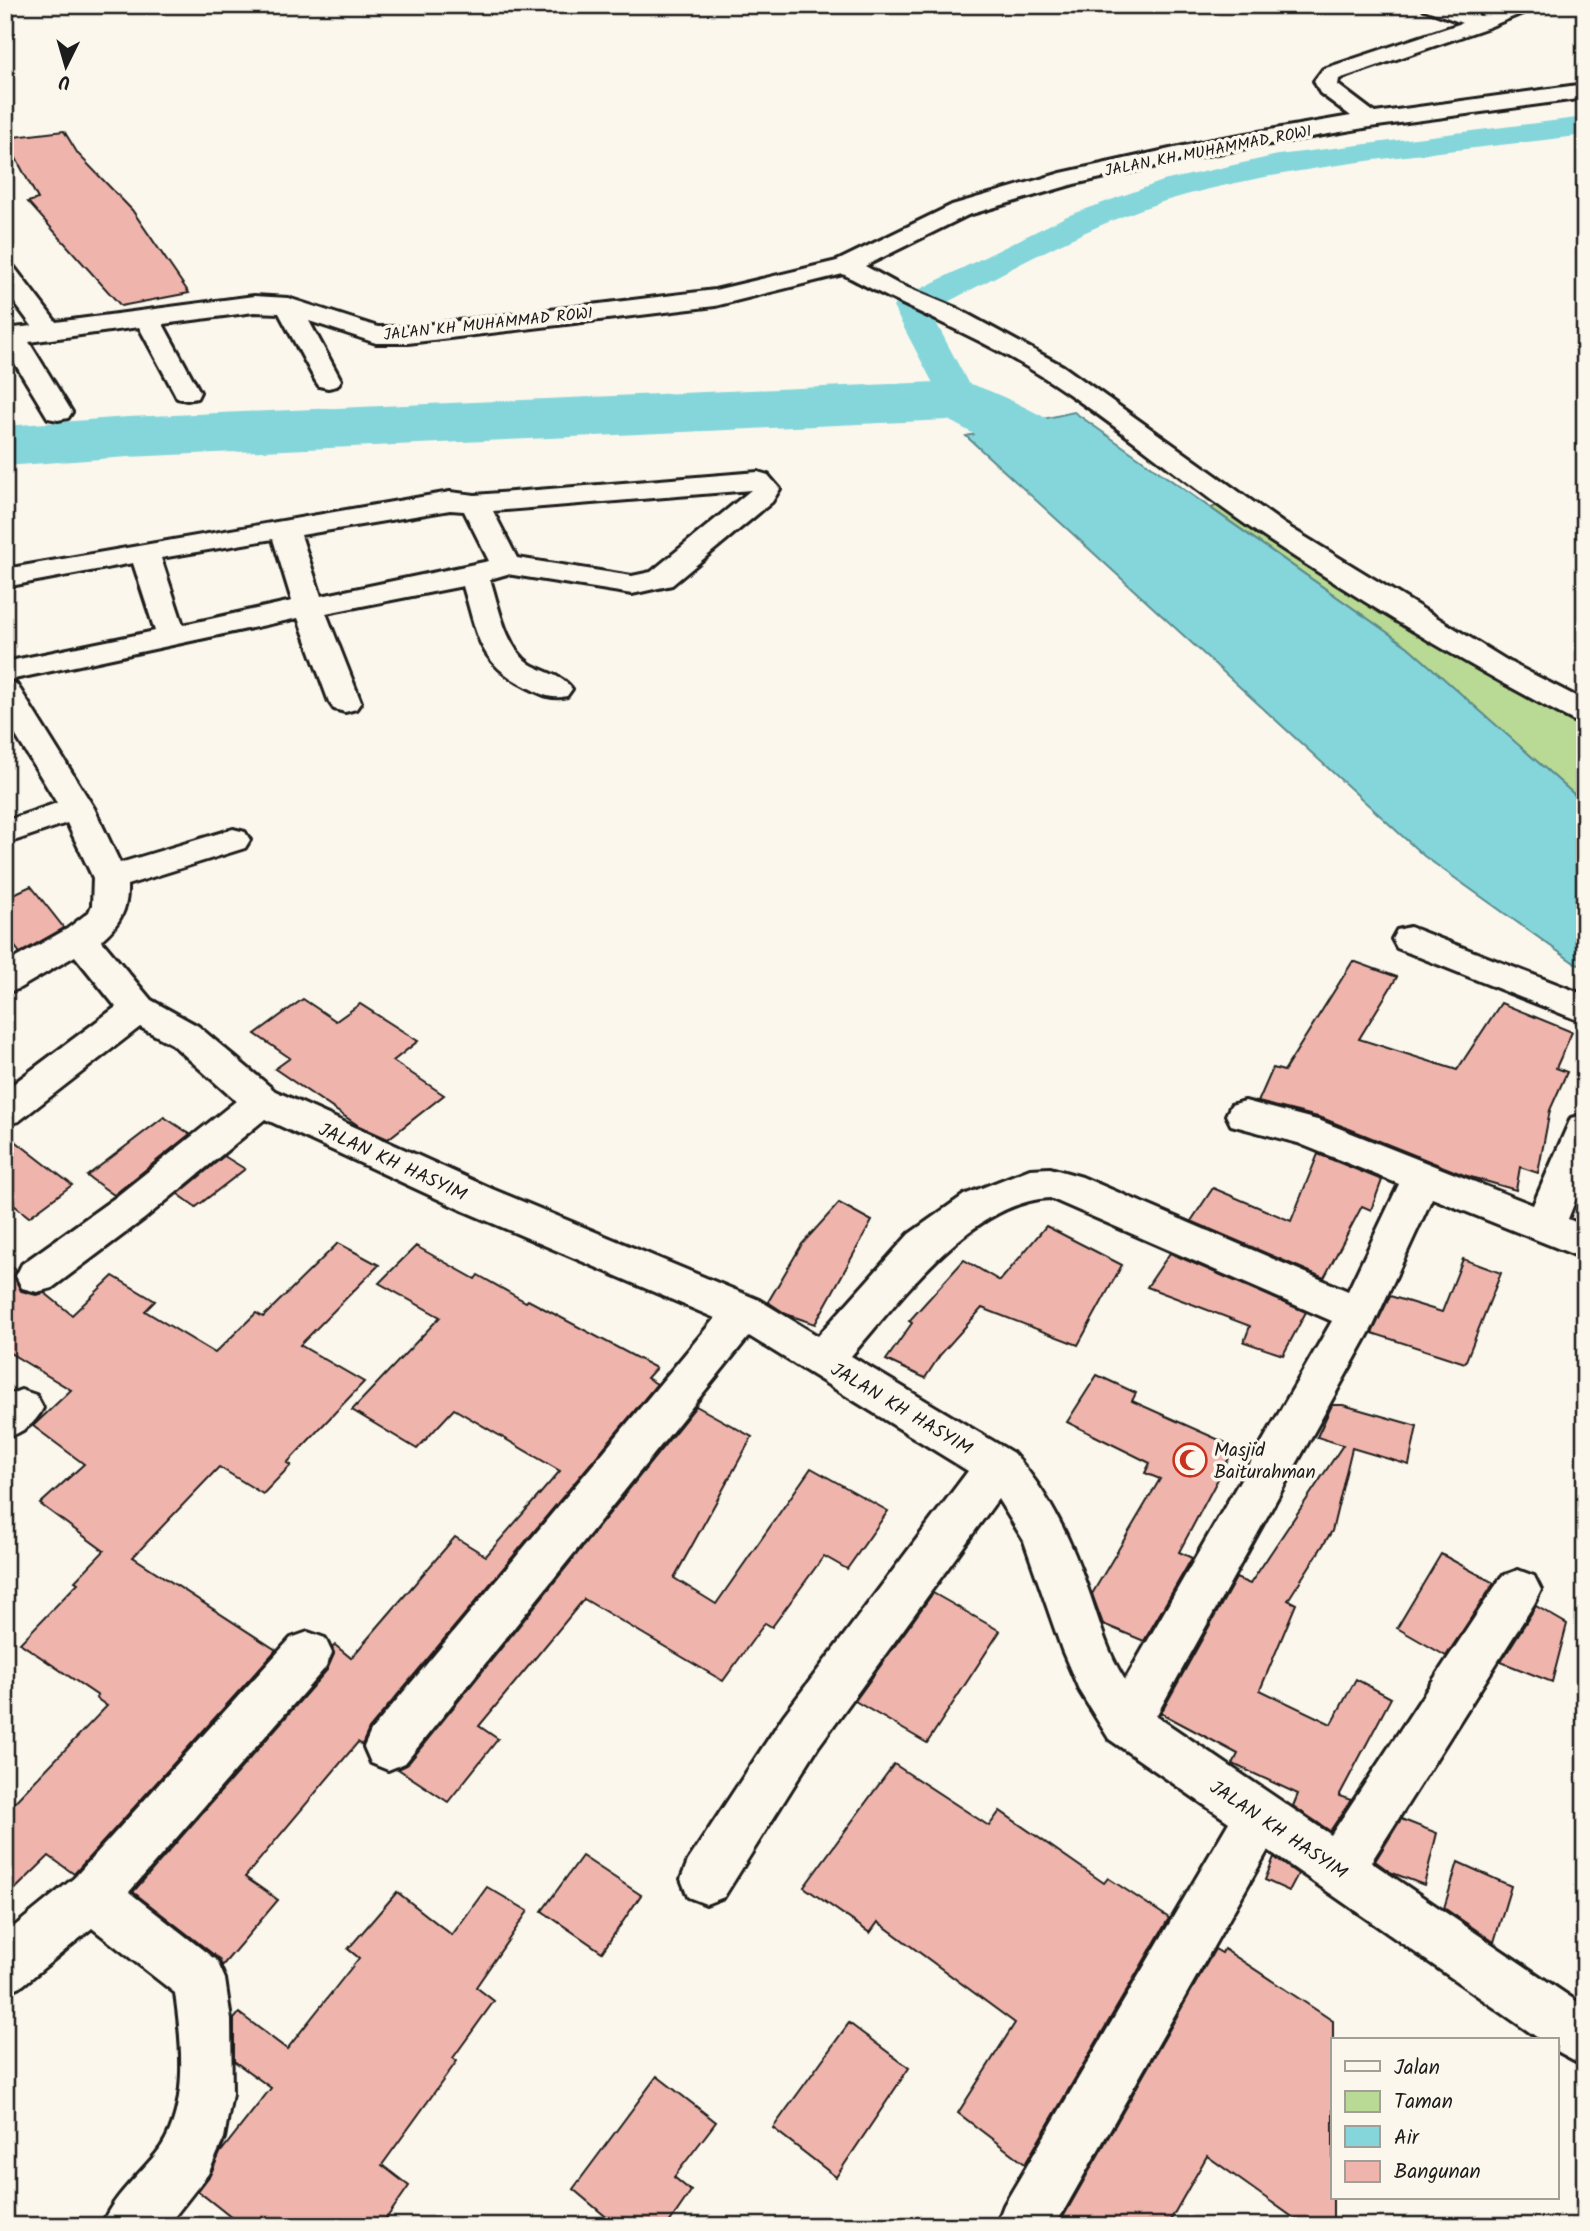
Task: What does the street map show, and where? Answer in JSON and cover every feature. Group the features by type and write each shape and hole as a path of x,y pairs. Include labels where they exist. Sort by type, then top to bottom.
{"street":[{"path":"1431,5 1482,23"},
{"path":"1370,120 1328,88 1325,80 1331,74 1482,23 1525,5"},
{"name":"JALAN KH MUHAMMAD ROWI","path":"9,336 254,304 288,306 376,335 408,335 715,298 846,266 960,210 1069,178 1211,147 1370,120 1585,91"},
{"path":"846,266 887,288 947,313 1054,372 1286,538 1502,671 1585,714"},
{"path":"5,272 48,330"},
{"path":"288,306 328,380"},
{"path":"147,317 187,392"},
{"path":"9,336 58,412"},
{"path":"5,578 434,503 475,504 758,481 766,489 762,496 661,579 649,583 632,585 506,565 474,575 309,607 5,673"},
{"path":"475,504 506,565"},
{"path":"285,529 309,607 345,702"},
{"path":"144,552 164,618 173,637"},
{"path":"474,575 500,654 519,670 556,689"},
{"path":"5,691 77,808 110,878 110,905 107,913 80,938 5,980"},
{"path":"5,833 77,808"},
{"path":"110,878 233,839"},
{"name":"JALAN KH HASYIM","path":"80,938 138,1009 184,1035 261,1101 478,1200 744,1312 997,1466 1016,1484 1049,1543 1098,1678 1126,1723 1585,2039"},
{"path":"1410,939 1585,1010"},
{"path":"5,1111 138,1009"},
{"path":"37,1276 130,1208 261,1101"},
{"path":"1245,1115 1307,1131 1585,1242"},
{"path":"1545,1225 1585,1128"},
{"path":"1126,1723 1359,1314 1422,1177"},
{"path":"822,1360 923,1245 978,1206 1030,1184 1049,1183 1068,1188 1359,1314"},
{"path":"388,1747 744,1312"},
{"path":"706,1879 801,1731 997,1466"},
{"path":"1338,1869 1518,1590"},
{"path":"5,1966 92,1896 308,1653"},
{"path":"1024,2225 1260,1816"},
{"path":"92,1896 199,1979 206,2018 204,2098 200,2127 190,2154 129,2226"}],"green space":[{"path":"1221,504 1493,678 1585,723 1585,804 1408,647 1211,508"}],"water":[{"path":"1074,412 1408,647 1585,804 1585,966 1573,962 1424,856 966,436"}],"building":[{"path":"64,131 78,154 132,210 189,293 121,306 28,202 38,199 5,138"},
{"path":"31,886 64,928 20,953 5,934 5,898"},
{"path":"1353,961 1397,977 1359,1039 1457,1070 1501,1003 1572,1032 1556,1068 1567,1072 1550,1110 1538,1173 1520,1167 1516,1190 1464,1175 1322,1118 1258,1102 1273,1068 1284,1071"},
{"path":"303,999 336,1021 360,1004 418,1041 393,1061 444,1095 388,1139 359,1126 275,1069 290,1058 255,1034"},
{"path":"164,1117 190,1134 114,1195 87,1176"},
{"path":"5,1133 72,1185 29,1217 5,1198"},
{"path":"1318,1154 1382,1180 1371,1210 1362,1206 1324,1278 1191,1221 1213,1188 1291,1221"},
{"path":"224,1156 245,1169 196,1207 178,1194"},
{"path":"839,1203 872,1221 815,1324 786,1314 768,1302 802,1244"},
{"path":"1046,1226 1122,1265 1078,1345 982,1308 940,1355 925,1378 886,1360 912,1323 909,1321 964,1260 1000,1281"},
{"path":"338,1243 379,1265 300,1345 364,1382 287,1463 291,1465 263,1494 219,1467 133,1557 276,1650 74,1874 49,1856 5,1899 5,1812 107,1706 96,1698 98,1696 20,1643 78,1583 75,1581 104,1551 40,1504 84,1464 33,1426 71,1390 5,1350 5,1261 16,1270 14,1277 21,1291 36,1295 45,1293 72,1315 113,1276 155,1301 145,1311 215,1353 256,1313 263,1317"},
{"path":"416,1246 475,1279 478,1275 656,1368 647,1378 657,1384 369,1729 362,1745 358,1742 245,1877 278,1900 222,1966 219,1959 133,1892 327,1670 335,1645 351,1658 455,1537 486,1556 560,1471 454,1409 417,1449 352,1410 440,1317 379,1283"},
{"path":"1170,1253 1306,1312 1283,1355 1244,1342 1250,1326 1147,1287"},
{"path":"1463,1259 1501,1273 1465,1363 1372,1333 1390,1296 1442,1312"},
{"path":"1097,1375 1136,1393 1132,1401 1235,1447 1179,1552 1192,1558 1144,1641 1103,1624 1092,1594 1160,1479 1145,1473 1150,1463 1067,1422"},
{"path":"1332,1405 1343,1405 1417,1426 1409,1465 1352,1448 1332,1531 1288,1600 1296,1604 1260,1690 1331,1724 1356,1679 1391,1698 1339,1796 1351,1800 1330,1831 1293,1806 1298,1794 1233,1764 1238,1754 1161,1713 1236,1578 1250,1584 1343,1445 1317,1437"},
{"path":"696,1406 752,1437 674,1578 716,1604 811,1468 888,1511 847,1569 824,1556 772,1627 765,1623 723,1681 584,1599 479,1726 498,1739 448,1802 398,1769 407,1765"},
{"path":"1441,1554 1494,1583 1446,1656 1397,1628"},
{"path":"933,1593 1000,1631 927,1743 855,1701"},
{"path":"1536,1606 1567,1624 1552,1682 1501,1662"},
{"path":"894,1764 989,1826 1000,1811 1104,1883 1108,1878 1169,1918 1025,2164 958,2113 1015,2023 878,1922 870,1933 804,1887"},
{"path":"1401,1819 1437,1833 1424,1885 1390,1872 1375,1861"},
{"path":"582,1856 641,1895 602,1952 542,1911"},
{"path":"1274,1857 1298,1874 1289,1891 1265,1880"},
{"path":"1458,1862 1511,1886 1494,1942 1444,1908"},
{"path":"487,1887 528,1911 476,1987 494,2001 453,2058 457,2061 382,2165 409,2186 381,2226 242,2226 198,2191 210,2175 220,2153 271,2088 234,2061 234,2019 239,2013 287,2049 359,1958 348,1949 397,1892 452,1935"},
{"path":"1215,1949 1222,1953 1224,1949 1333,2021 1333,2226 1305,2226 1207,2156 1167,2226 1058,2226"},
{"path":"849,2023 909,2068 836,2177 773,2128"},
{"path":"657,2076 716,2122 674,2177 691,2191 667,2226 617,2226 573,2189"}],"waterway":[{"path":"959,400 910,307 1079,223 1174,188 1278,165 1585,126"},
{"path":"5,446 128,437 959,400 1059,453 1112,495"}],"place":[{"name":"Masjid Baiturahman","path":"1190,1460"}]}
